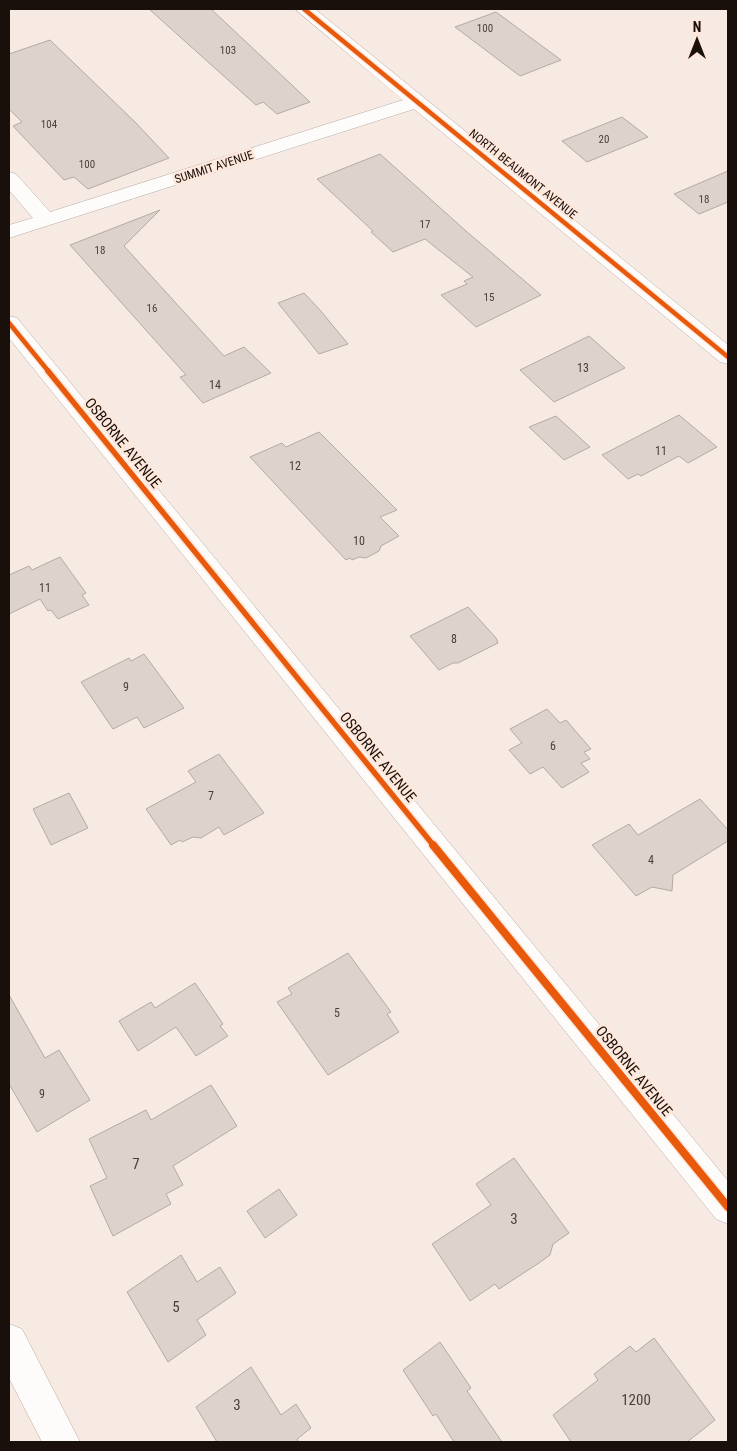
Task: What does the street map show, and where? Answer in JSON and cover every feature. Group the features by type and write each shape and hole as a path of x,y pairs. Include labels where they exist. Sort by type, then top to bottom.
{"street":[{"name":"NORTH BEAUMONT AVENUE","path":"304,9 728,357"},
{"name":"SUMMIT AVENUE","path":"9,232 418,102"},
{"path":"9,178 46,220"},
{"name":"OSBORNE AVENUE","path":"9,322 728,1207"},
{"path":"9,1342 62,1442"}],"building":[{"path":"149,9 211,9 310,102 277,114 263,102 256,105"},
{"path":"496,12 561,60 520,76 455,27"},
{"path":"50,40 135,122 169,158 88,189 74,177 64,180 13,126 22,122 9,109 9,54"},
{"path":"622,117 648,137 587,162 562,141"},
{"path":"380,154 541,295 476,327 441,295 467,284 464,281 473,277 425,239 393,252 317,179"},
{"path":"728,171 728,202 699,214 674,194"},
{"path":"160,210 124,246 224,356 244,347 271,373 203,403 180,377 186,375 70,245"},
{"path":"304,293 348,344 319,354 278,303"},
{"path":"589,336 625,368 554,402 520,370"},
{"path":"679,415 717,447 688,463 679,456 641,476 638,474 628,479 602,455"},
{"path":"556,416 590,447 564,460 529,427"},
{"path":"319,432 397,510 380,517 399,536 381,546 379,551 366,558 359,557 346,560 250,457 282,443 286,447"},
{"path":"60,557 86,593 82,595 89,605 58,619 51,610 48,611 40,599 9,614 9,575 29,566 32,570"},
{"path":"468,607 496,638 498,643 458,663 453,663 439,670 410,636"},
{"path":"144,654 184,708 144,728 137,717 113,729 81,682 129,658 131,661"},
{"path":"547,709 560,723 566,720 591,749 584,752 590,759 581,763 589,772 562,788 543,767 530,774 509,750 522,743 510,729"},
{"path":"219,754 264,813 224,835 219,827 201,838 193,837 182,842 180,840 171,845 146,809 196,782 188,771"},
{"path":"69,793 88,828 51,845 33,809"},
{"path":"700,799 728,830 728,841 673,875 672,891 652,887 636,896 592,845 629,824 638,835"},
{"path":"348,953 391,1012 387,1014 399,1032 328,1075 277,1002 292,994 288,988"},
{"path":"195,983 223,1024 220,1026 228,1036 196,1056 176,1027 138,1051 119,1021 151,1002 155,1008"},
{"path":"9,995 45,1058 59,1050 90,1100 37,1132 9,1084"},
{"path":"211,1085 237,1126 173,1166 183,1185 166,1194 171,1204 113,1236 90,1186 107,1178 89,1139 146,1110 151,1120"},
{"path":"514,1158 569,1233 553,1244 550,1255 539,1263 499,1289 495,1284 470,1301 432,1244 491,1205 476,1184"},
{"path":"279,1189 297,1215 265,1238 247,1211"},
{"path":"181,1255 197,1282 220,1267 236,1293 197,1320 206,1335 168,1362 127,1292"},
{"path":"654,1338 715,1420 687,1442 571,1442 553,1415 598,1380 594,1374 630,1346 636,1352"},
{"path":"440,1342 471,1388 467,1391 502,1442 454,1442 436,1414 433,1416 403,1370"},
{"path":"251,1367 281,1415 296,1404 311,1428 297,1439 299,1442 217,1442 196,1407"}],"cycle path":[{"path":"304,9 728,357"},
{"path":"9,323 728,1207"}]}
